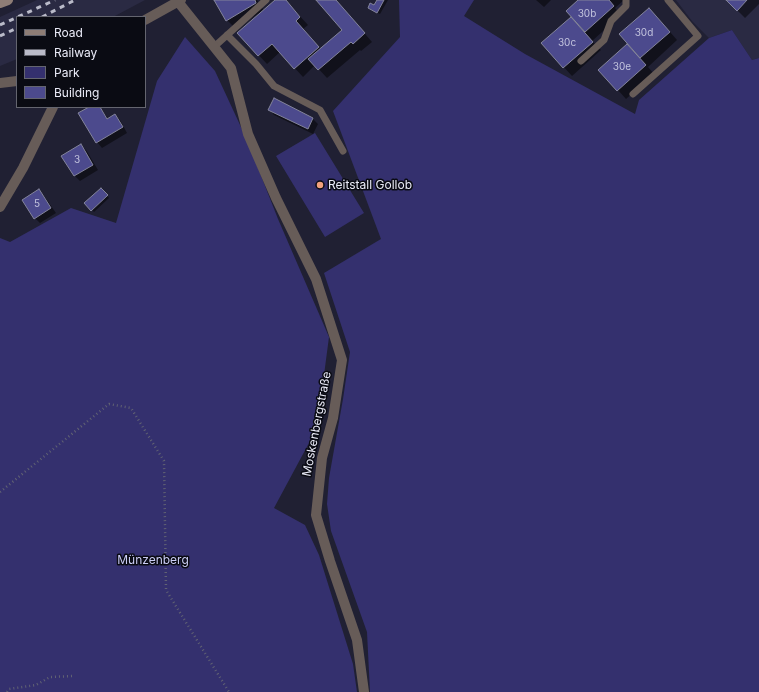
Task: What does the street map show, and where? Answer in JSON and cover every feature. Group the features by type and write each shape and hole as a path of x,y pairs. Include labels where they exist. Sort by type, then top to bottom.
{"main road":[{"path":"0,3 8,0"}],"street":[{"path":"146,19 180,1"},
{"name":"Moskenbergstraße","path":"180,1 231,68 248,134 276,198 316,280 342,360 333,418 322,458 316,515 357,640 364,692"},
{"path":"0,83 16,80"},
{"path":"0,207 23,168 53,108"}],"lane":[{"path":"215,46 266,0"},
{"path":"581,61 604,40 611,21 626,6 626,0"},
{"path":"633,94 698,36 668,0"},
{"path":"227,36 256,64 274,86 320,110 343,151"}],"path":[{"path":"0,492 109,404 131,408 164,460 166,590 229,692"},
{"path":"7,692 9,690 36,685 50,677 73,676"}],"shaded area":[{"path":"37,0 145,0 115,16 16,16 16,59 0,66 0,17"},
{"path":"676,0 759,0 759,58 752,60 732,30 709,38 692,21"}],"green space":[{"path":"399,0 474,0 464,16 525,54 635,114 639,100 709,38 732,30 752,60 759,58 759,692 370,692 367,632 331,531 327,504 329,478 350,352 324,273 381,239 333,111 400,37"},
{"name":"Münzenberg","path":"185,37 215,71 247,140 278,219 329,337 317,428 274,508 305,525 319,555 353,664 357,692 0,692 0,238 10,242 71,208 116,223 157,81"},
{"name":"Reitstall Gollob","path":"315,133 364,213 325,237 276,156"}],"building":[{"path":"214,0 255,0 256,3 226,21"},
{"path":"275,0 286,0 300,17 296,21 319,47 294,69 272,44 258,56 237,33"},
{"path":"316,0 336,0 365,33 353,44 351,42 318,70 308,59 342,30"},
{"path":"377,0 384,0 377,13 368,8 370,3 374,5"},
{"path":"578,0 609,0 614,6 585,32 566,11"},
{"path":"726,0 747,0 737,11"},
{"path":"649,8 670,32 640,58 619,34"},
{"path":"571,17 593,42 563,68 541,43"},
{"path":"627,44 646,65 617,91 598,70"},
{"path":"274,98 313,118 308,129 268,110"},
{"path":"87,108 101,108 107,119 115,114 123,127 96,143 78,113"},
{"path":"81,144 93,165 74,176 61,156"},
{"path":"101,188 108,195 91,211 84,203"},
{"path":"39,189 51,208 34,219 22,200"}],"railway":[{"path":"20,16 55,0"},
{"path":"44,16 75,0"},
{"path":"0,25 16,18"},
{"path":"0,36 16,28"}],"place":[{"name":"Reitstall Gollob","path":"320,185"}]}
